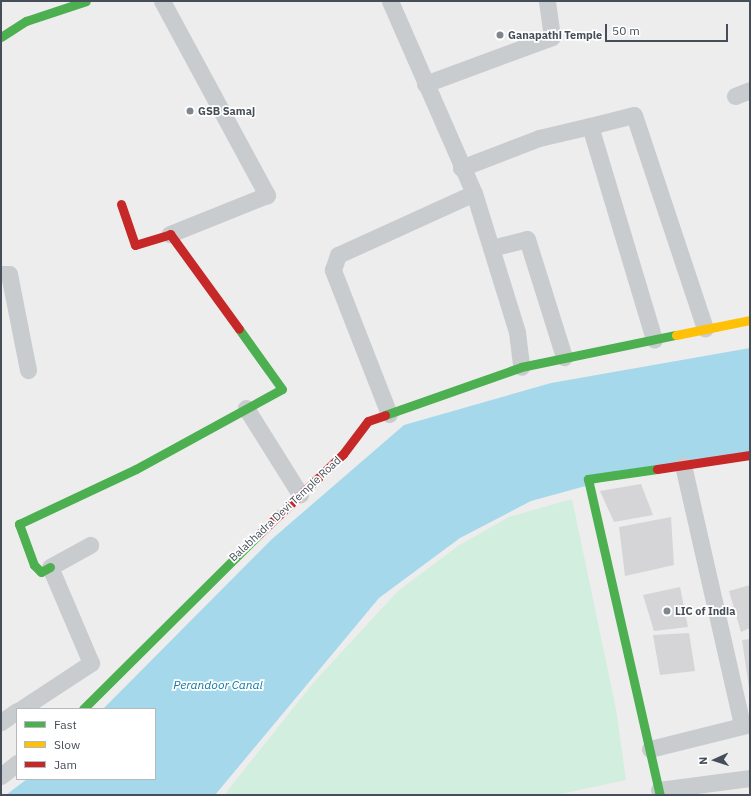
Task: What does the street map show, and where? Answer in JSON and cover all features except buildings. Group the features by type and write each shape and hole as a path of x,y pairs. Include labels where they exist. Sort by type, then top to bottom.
{"street":[{"path":"1,37 26,21 86,1"},
{"path":"121,204 135,246 170,234 267,195 162,1"},
{"path":"390,1 461,168 474,193 517,332 522,367"},
{"path":"425,84 552,37 547,1"},
{"path":"461,168 539,138 634,115 705,328"},
{"path":"590,126 654,340"},
{"path":"389,414 333,270 338,255 474,193"},
{"path":"90,545 41,572 34,565 19,524 136,469 282,388 170,234"},
{"path":"491,248 527,239 564,357"},
{"path":"1,274 10,274 28,370"},
{"name":"Balabhadra Devi Temple Road","path":"84,708 184,605 343,454 368,421 522,367 564,357 750,320"},
{"path":"246,408 300,494"},
{"path":"750,455 588,479 659,792 750,778"},
{"path":"650,749 746,725 683,465"},
{"path":"23,708 91,663 50,567"},
{"path":"1,722 16,712"},
{"path":"1,776 16,764"}],"green space":[{"path":"572,499 616,709 626,780 556,795 224,795 314,682 398,591 458,546 509,517"}],"water":[{"name":"Perandoor Canal","path":"750,348 750,458 622,476 531,501 460,538 379,598 215,795 6,795 26,780 156,780 156,708 104,708 272,539 404,425 551,383"}],"traffic: fast":[{"path":"1,37 26,21 86,1"},
{"path":"50,567 41,572 34,565 19,524 136,469 282,389 239,329"},
{"path":"385,415 521,367 676,335"},
{"path":"657,469 588,479 660,795"},
{"path":"84,708 259,534"}],"traffic: slow":[{"path":"676,335 750,320"}],"traffic: jam":[{"path":"121,204 135,245 170,234 239,329"},
{"path":"259,534 343,454 368,421 385,415"},
{"path":"657,469 750,455"}],"place":[{"name":"Ganapathi Temple","path":"500,35"},
{"name":"GSB Samaj","path":"190,111"},
{"name":"LIC of India","path":"667,611"}]}
